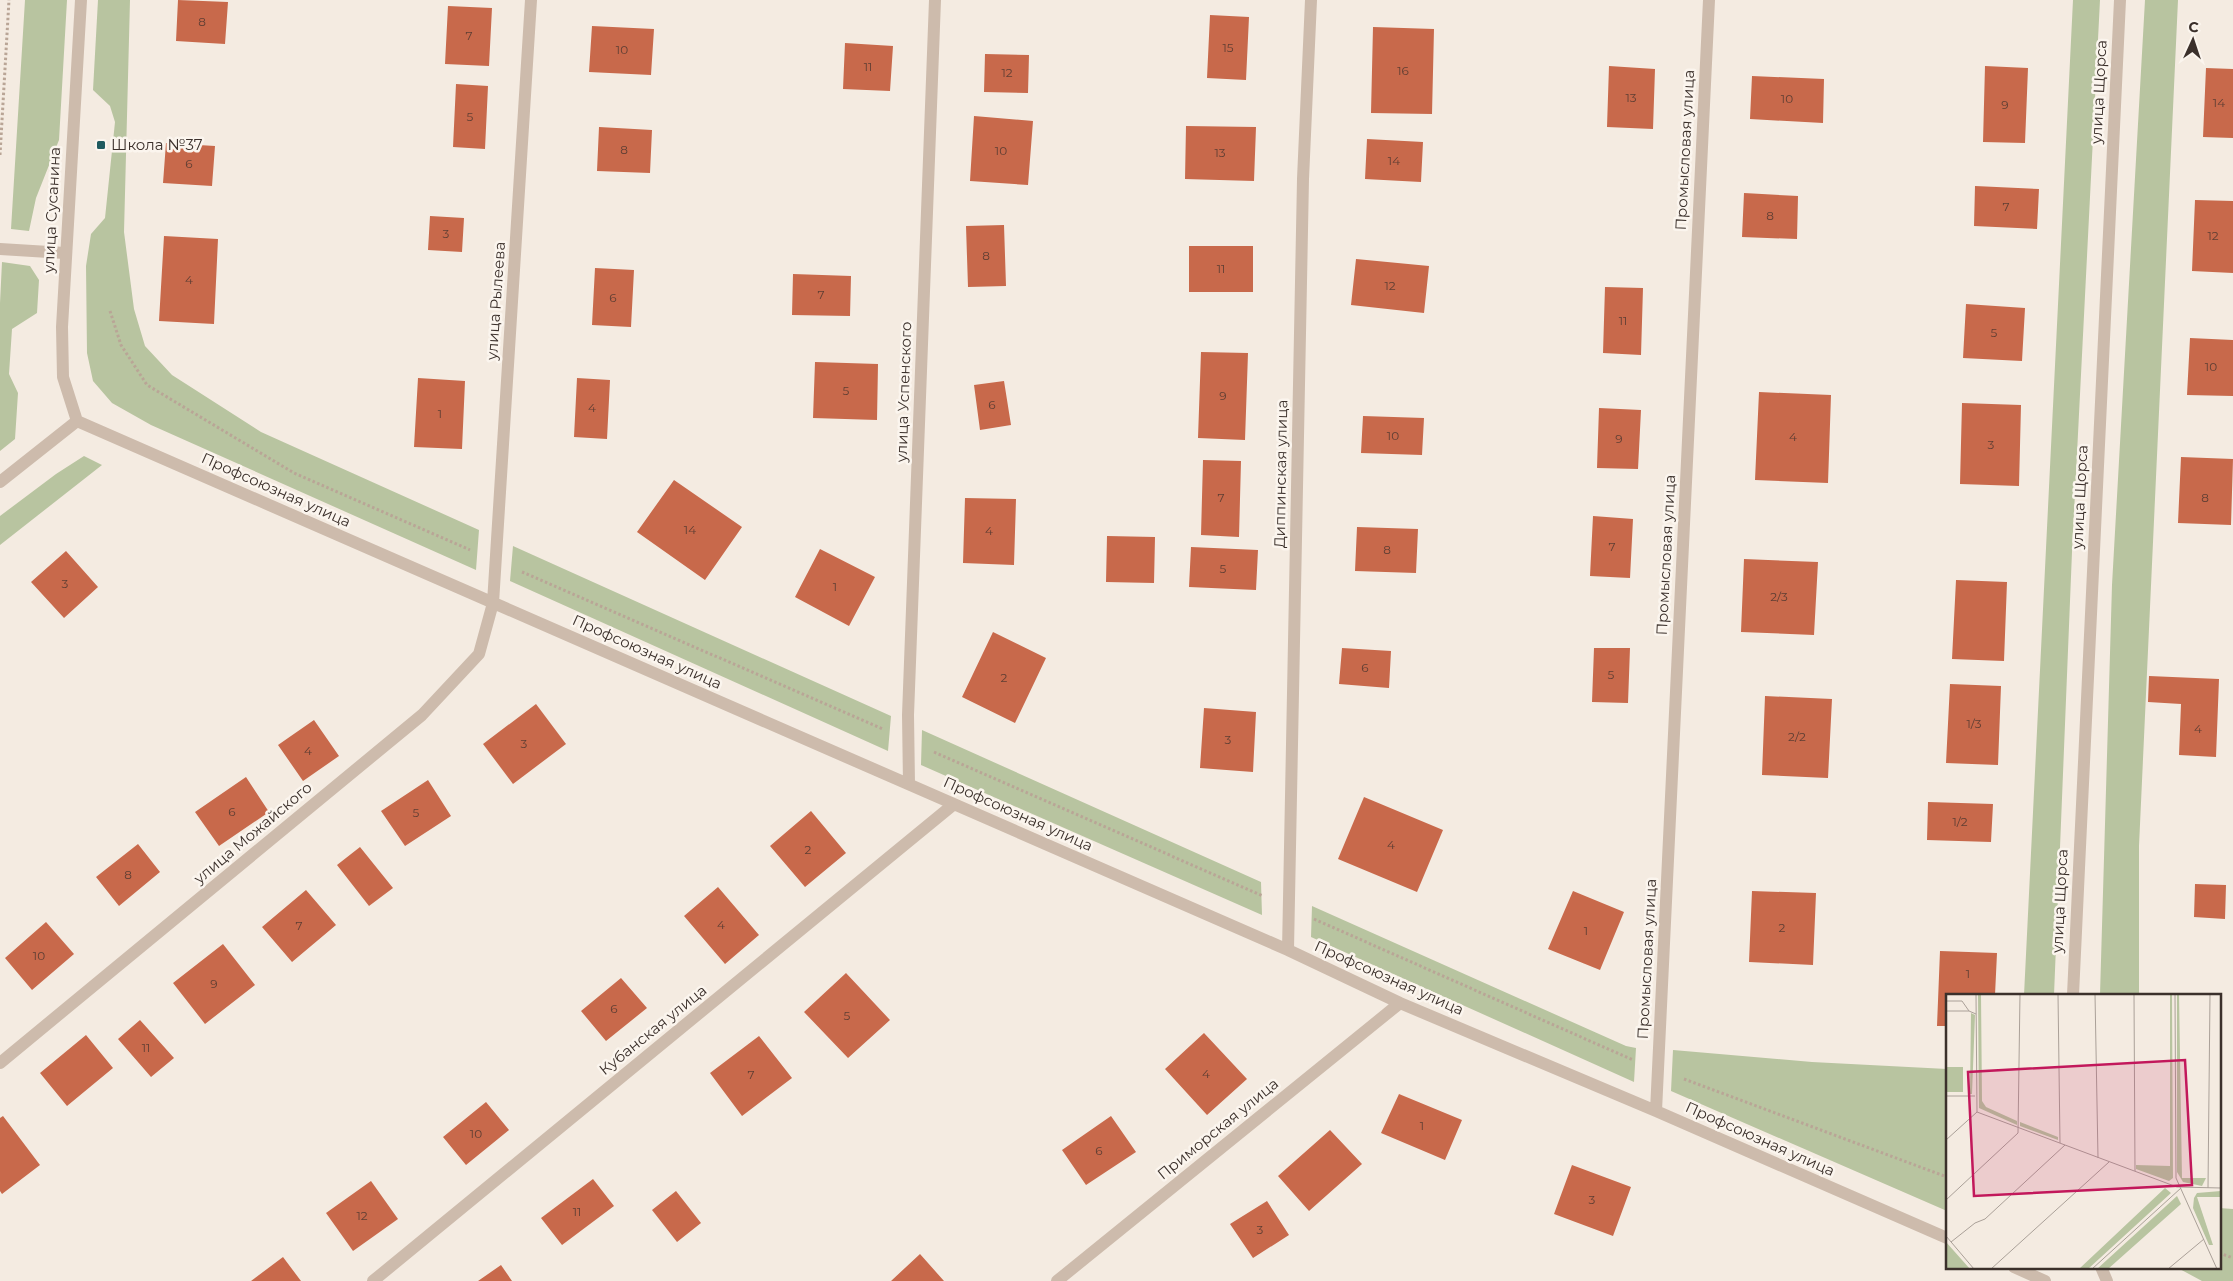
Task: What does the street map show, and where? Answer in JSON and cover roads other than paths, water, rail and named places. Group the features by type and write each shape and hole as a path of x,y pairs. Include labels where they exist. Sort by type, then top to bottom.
{"street":[{"name":"улица Сусанина","path":"77,421 63,377 62,327 81,0"},
{"name":"улица Рылеева","path":"493,603 531,0"},
{"name":"улица Успенского","path":"909,784 935,0"},
{"name":"Диппинская улица","path":"1288,950 1303,179 1311,0"},
{"name":"Промысловая улица","path":"1656,1111 1709,0"},
{"name":"улица Щорса","path":"2073,994 2120,0"},
{"path":"0,249 66,253"},
{"path":"0,482 77,421"},
{"name":"Профсоюзная улица","path":"77,421 1288,950 1400,1003 1656,1111 1946,1238"},
{"name":"улица Можайского","path":"0,1063 422,715 479,654 493,603"},
{"name":"Кубанская улица","path":"373,1281 954,804"},
{"name":"Приморская улица","path":"1056,1281 1400,1003"},
{"path":"2016,1268 2045,1281"},
{"path":"2101,1268 2107,1281"}],"place":[{"name":"Школа №37","path":"101,145"}]}
